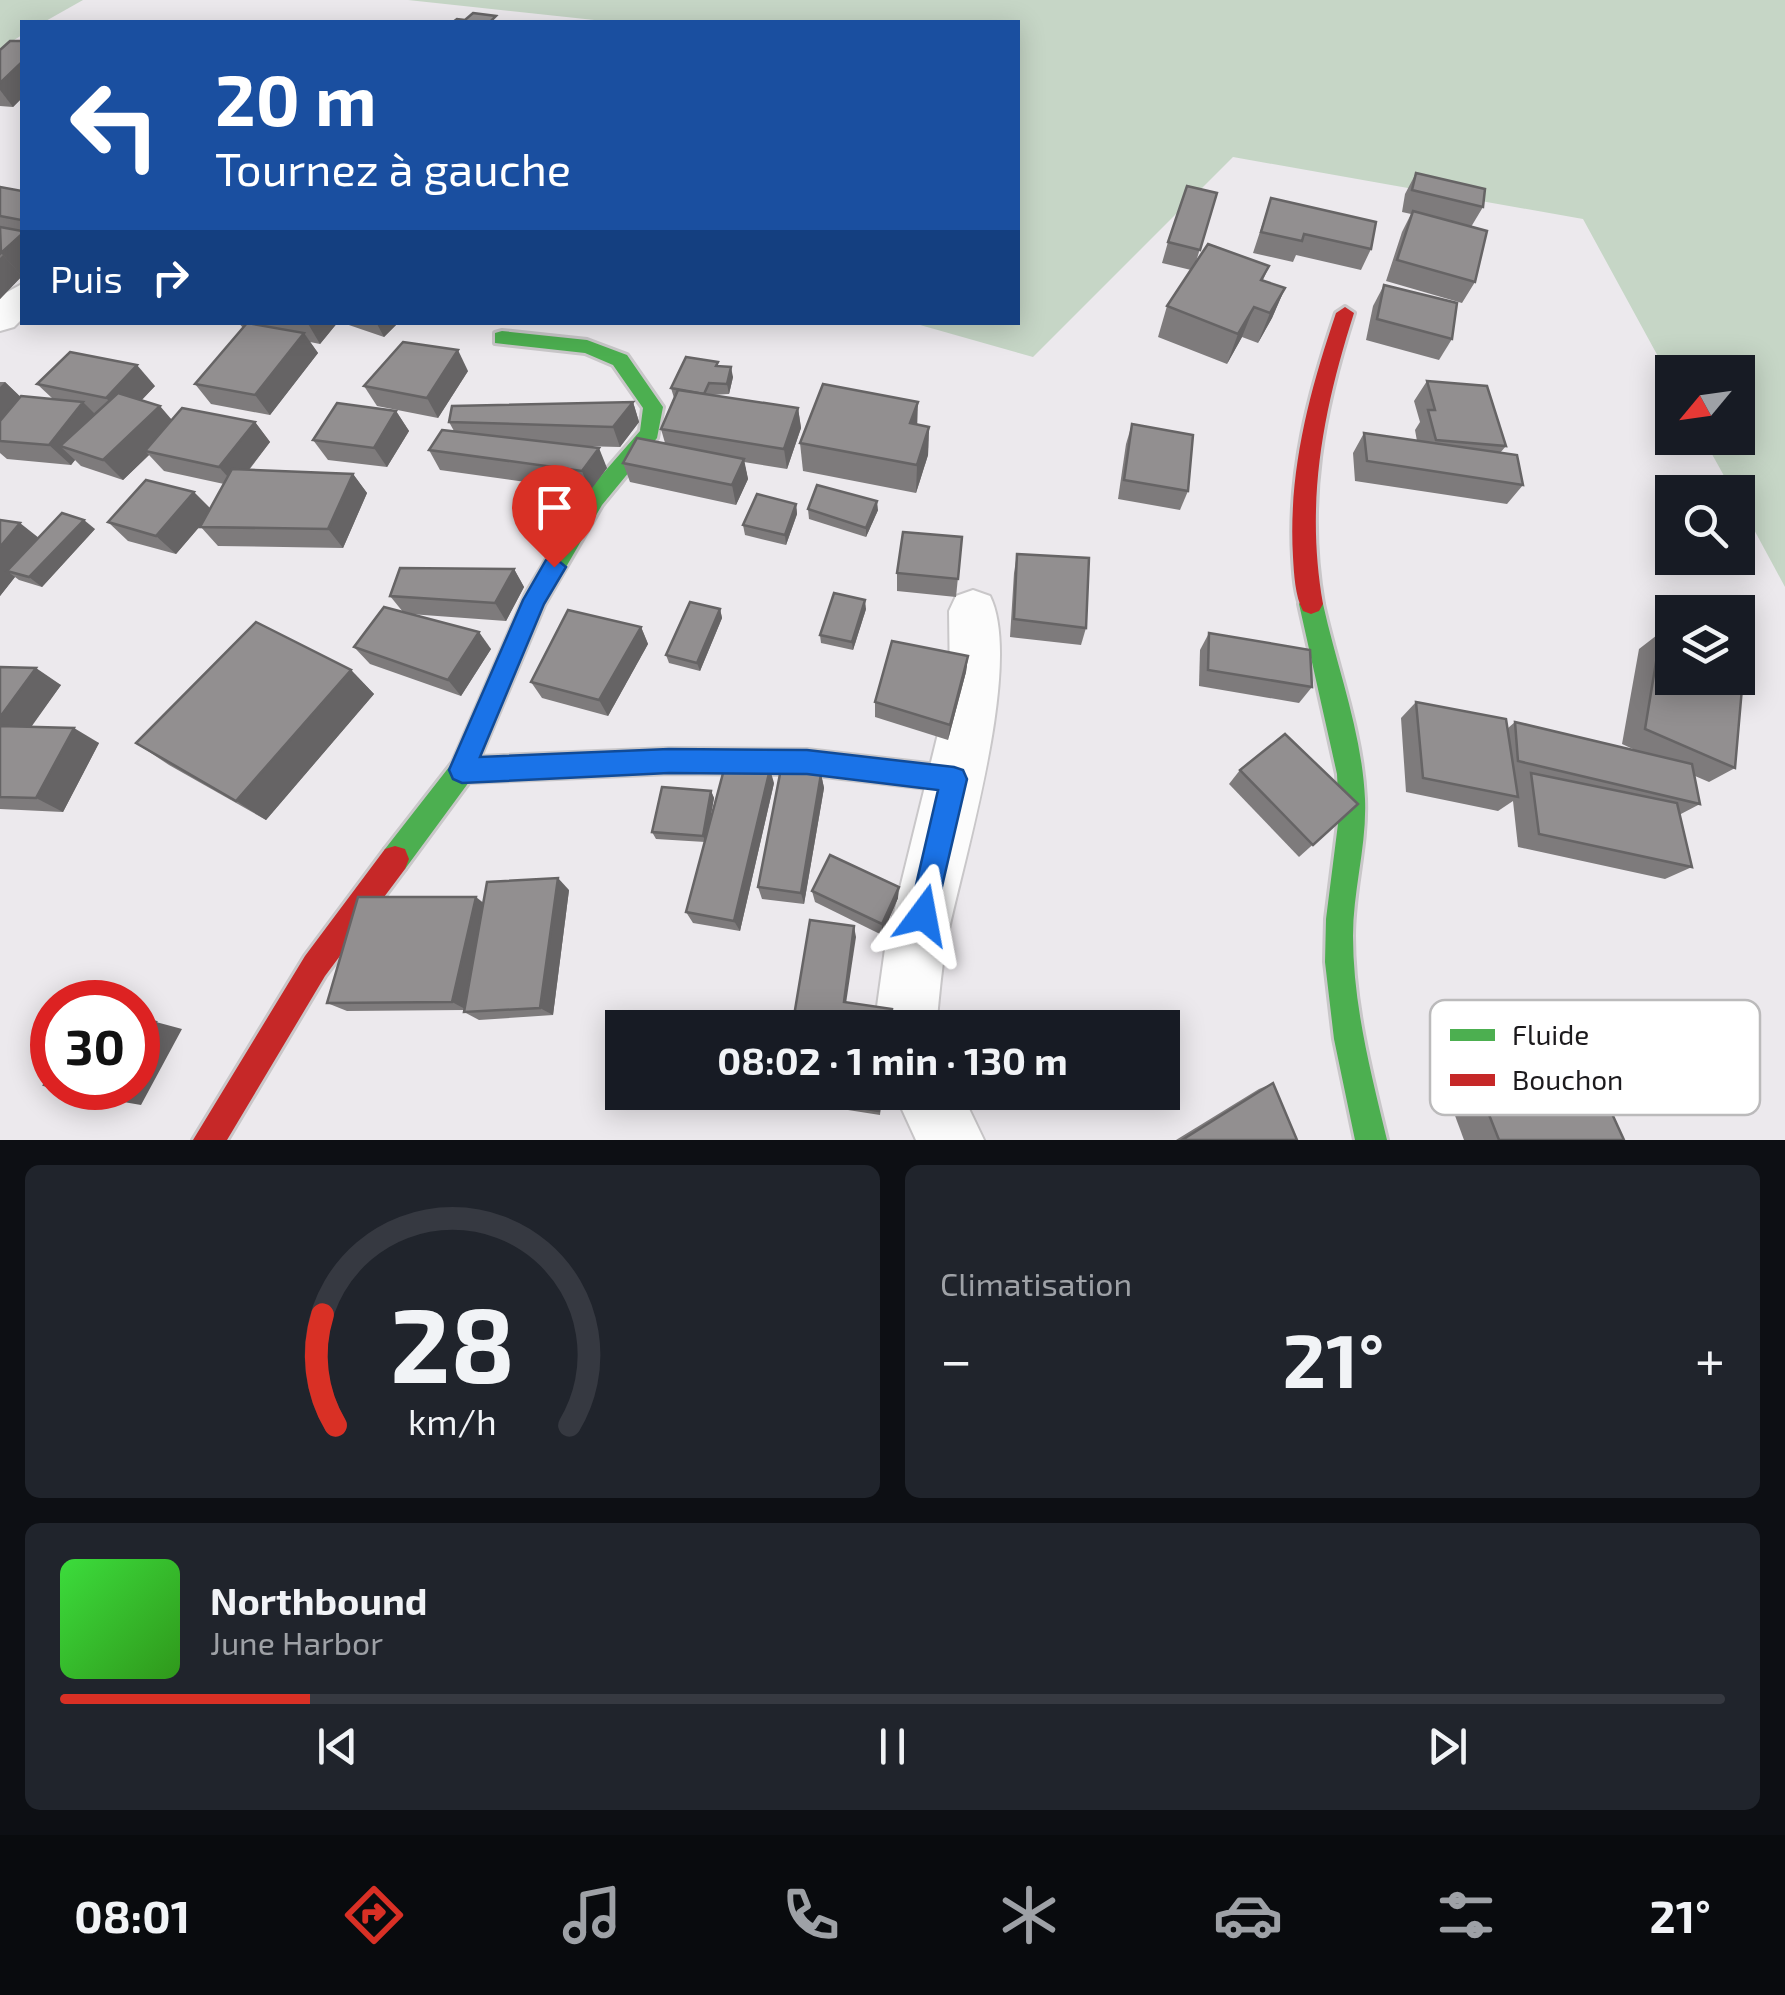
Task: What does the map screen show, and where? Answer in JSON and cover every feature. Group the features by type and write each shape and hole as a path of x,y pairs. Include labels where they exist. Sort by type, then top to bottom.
{"street":[{"path":"0,318 20,299"},
{"path":"1346,313 1312,407 1298,497 1306,586 1340,717 1352,784 1355,826 1340,904 1340,998 1370,1140"},
{"path":"209,1140 315,966 462,770 534,600 594,499 650,433 653,406 620,360 587,346 502,338"},
{"path":"908,1010 915,948 976,685 973,611"},
{"path":"462,770 669,761 807,762 954,779"},
{"path":"936,1110 952,1140"}],"green space":[{"path":"0,0 83,0 48,20 20,20 20,36 0,49"},
{"path":"408,0 1785,0 1785,587 1755,531 1755,475 1724,475 1712,455 1755,455 1755,355 1657,355 1583,219 1233,157 1033,357 920,325 1020,325 1020,20 594,20"}],"building":[{"path":"473,13 496,16 492,20 465,20"},
{"path":"10,41 20,41 20,64 0,83 0,50"},
{"path":"1416,173 1485,189 1483,207 1412,190"},
{"path":"1187,186 1217,193 1200,250 1168,242"},
{"path":"0,187 20,191 20,220 0,216"},
{"path":"1271,198 1376,222 1371,249 1304,234 1302,241 1261,232"},
{"path":"1413,211 1487,231 1475,282 1397,260"},
{"path":"0,227 20,231 20,236 1,253"},
{"path":"1208,244 1269,266 1261,280 1285,288 1270,313 1254,307 1238,334 1167,306"},
{"path":"1384,285 1457,303 1452,339 1377,319"},
{"path":"245,325 304,333 255,395 195,384"},
{"path":"403,342 458,350 427,398 364,386"},
{"path":"70,352 137,365 106,398 37,384"},
{"path":"686,357 731,367 727,384 709,383 704,394 671,388"},
{"path":"1427,381 1487,386 1506,446 1436,440 1428,410 1435,410"},
{"path":"823,384 918,402 910,423 929,427 917,465 800,443"},
{"path":"678,390 798,408 784,449 661,429"},
{"path":"118,393 160,406 103,460 60,446"},
{"path":"21,396 83,402 49,445 0,441 0,421"},
{"path":"633,402 613,427 449,422 452,406"},
{"path":"337,403 396,411 374,448 313,440"},
{"path":"182,408 255,422 219,467 145,451"},
{"path":"1132,424 1193,435 1188,491 1124,480"},
{"path":"442,430 599,448 582,471 429,450"},
{"path":"1364,433 1517,455 1523,485 1367,461"},
{"path":"637,438 744,459 732,485 623,463"},
{"path":"232,469 353,474 328,529 200,527"},
{"path":"146,480 194,492 156,536 108,522"},
{"path":"817,485 877,501 866,528 808,509"},
{"path":"757,494 796,504 785,535 743,525"},
{"path":"62,513 84,520 29,577 7,571"},
{"path":"0,520 20,523 0,547"},
{"path":"903,532 962,537 958,579 897,573"},
{"path":"1017,554 1089,558 1086,628 1014,619"},
{"path":"400,568 514,569 495,603 390,596"},
{"path":"834,593 865,600 852,642 820,635"},
{"path":"690,602 720,609 697,663 666,655"},
{"path":"384,607 479,632 448,680 354,647"},
{"path":"568,610 641,627 599,700 531,682"},
{"path":"256,622 351,670 236,801 136,743"},
{"path":"1209,633 1310,650 1312,687 1208,670"},
{"path":"892,641 968,656 950,725 875,702"},
{"path":"0,667 36,668 0,717"},
{"path":"1655,668 1655,695 1741,695 1735,768 1645,729"},
{"path":"1416,702 1506,719 1518,797 1423,778"},
{"path":"1515,722 1692,764 1700,804 1518,761"},
{"path":"0,726 74,728 36,798 0,797"},
{"path":"1285,734 1358,804 1313,845 1240,770"},
{"path":"726,762 770,769 734,921 686,912"},
{"path":"781,769 821,774 801,893 758,887"},
{"path":"1531,773 1677,803 1692,867 1539,834"},
{"path":"662,787 711,791 703,836 652,832"},
{"path":"830,855 899,887 882,924 812,891"},
{"path":"558,878 540,1008 464,1012 487,882"},
{"path":"358,897 476,897 452,1002 327,1003"},
{"path":"810,920 854,926 844,1002 892,1010 795,1010"},
{"path":"1273,1083 1297,1140 1182,1140"},
{"path":"1489,1115 1613,1115 1624,1140 1499,1140"}],"traffic: fast":[{"path":"395,859 462,770 534,601 594,499 650,433 653,407 620,360 587,347 502,338"},
{"path":"1311,604 1350,774 1352,816 1340,919 1340,962 1349,1039 1371,1140"},
{"path":"462,770 669,761 807,762 954,779"}],"traffic: jam":[{"path":"1311,604 1302,529 1307,457 1345,313"},
{"path":"209,1140 315,966 395,859"}],"route":[{"path":"554,567 534,600 462,770 669,761 807,762 954,779 923,915"}]}
